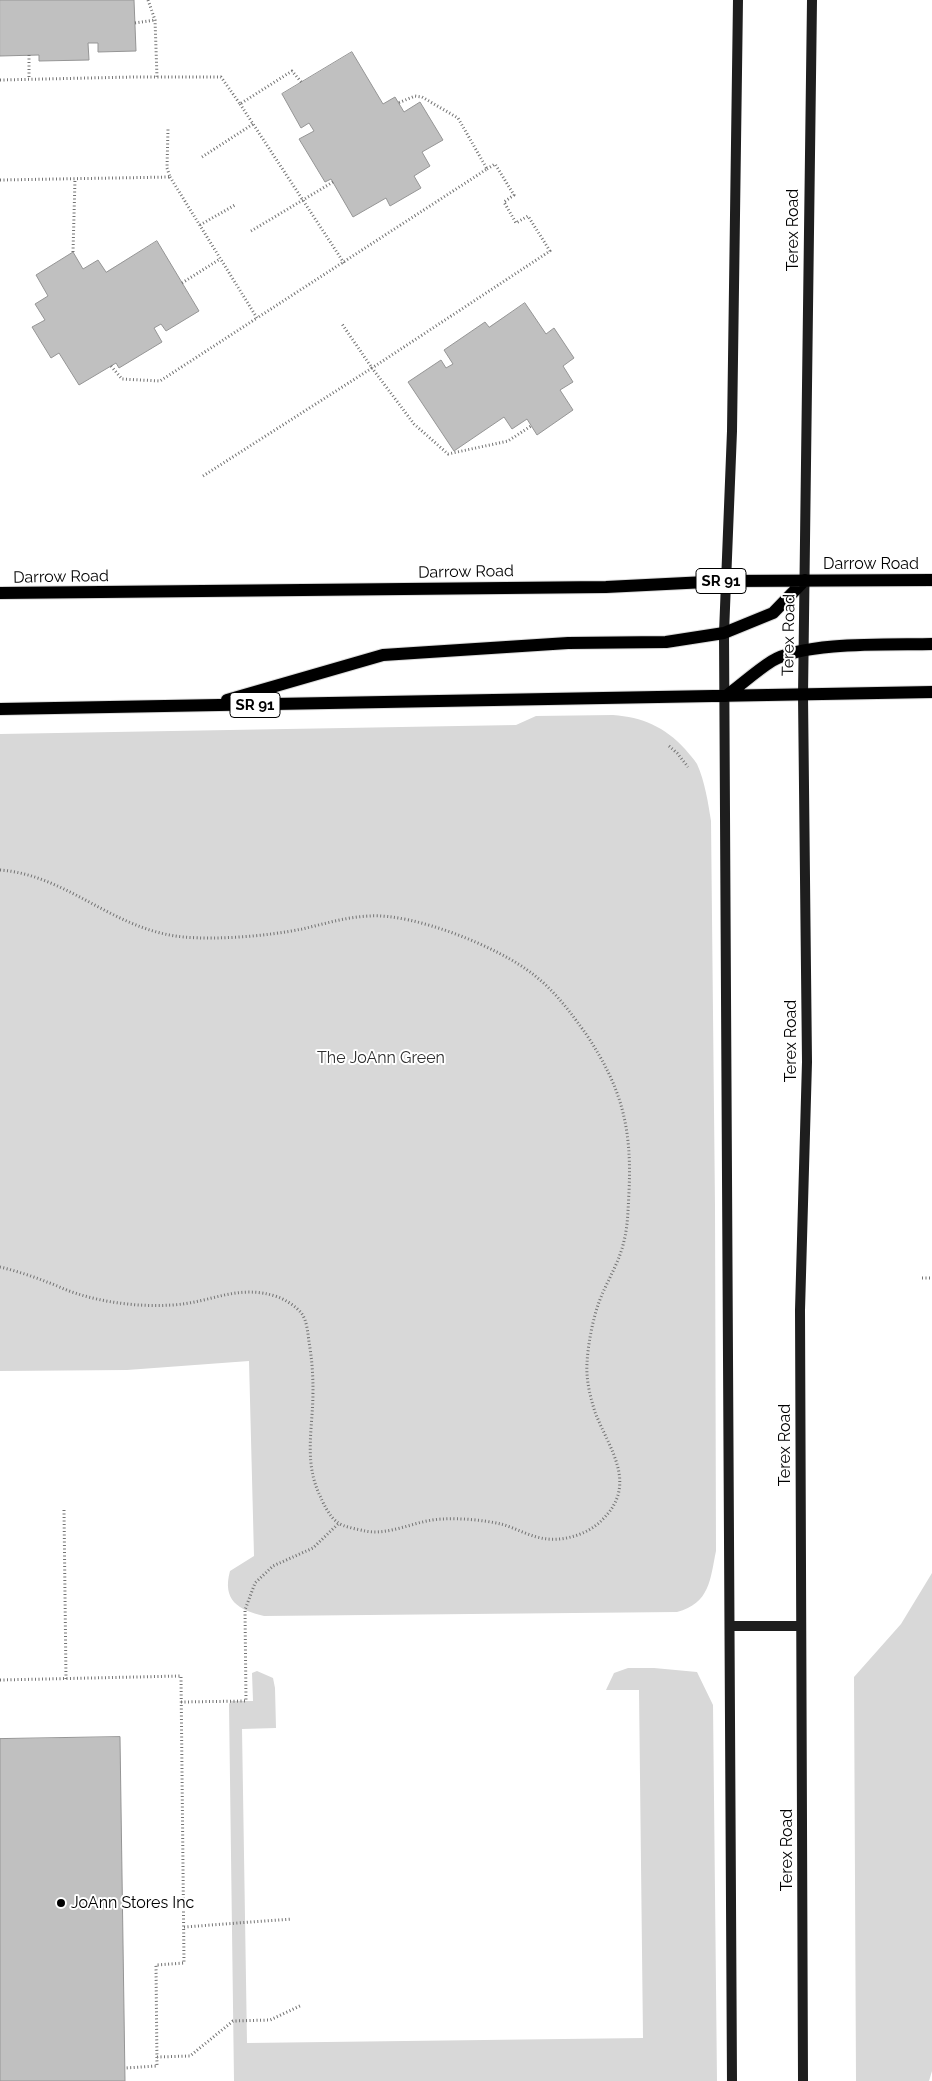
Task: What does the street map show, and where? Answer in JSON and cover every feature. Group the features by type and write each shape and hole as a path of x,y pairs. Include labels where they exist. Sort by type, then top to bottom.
{"main road":[{"path":"210,705 384,655 568,643 666,642 724,633 773,613 805,580"},
{"name":"Darrow Road","path":"0,594 606,587 726,581 932,580"},
{"path":"726,696 773,660 804,650 932,644"},
{"name":"SR 91","path":"0,709 932,692"}],"street":[{"path":"732,2081 726,696 724,633 732,431 738,0"},
{"name":"Terex Road","path":"803,2081 800,1310 807,1062 803,695 808,148 812,0"},
{"path":"730,1626 801,1626"}],"path":[{"path":"148,0 155,20 157,77"},
{"path":"135,23 155,20"},
{"path":"29,55 29,79"},
{"path":"240,104 292,71 302,82"},
{"path":"0,80 221,77 344,263"},
{"path":"398,103 415,96 422,97 458,118 488,169"},
{"path":"202,156 253,124"},
{"path":"168,129 167,168 170,177 257,318"},
{"path":"111,366 122,379 160,381 495,164 514,195 504,202 516,223 528,216 550,251 203,476"},
{"path":"0,180 170,177"},
{"path":"73,252 75,179"},
{"path":"251,231 333,182"},
{"path":"200,226 234,206"},
{"path":"182,283 220,259"},
{"path":"342,324 414,424 448,454 508,441 530,426"},
{"path":"669,746 688,767"},
{"path":"0,870 24,872 52,883 123,921 182,937 264,934 298,930 330,922 371,916 392,917 476,942 515,961 537,976 558,997 575,1019 608,1070 620,1098 627,1124 629,1183 628,1216 624,1244 598,1306 587,1364 588,1388 595,1411 619,1468 620,1486 616,1502 608,1515 597,1525 584,1532 563,1538 547,1539 506,1525 478,1521 440,1519 371,1532 338,1524 325,1507 310,1474 313,1393 312,1361 308,1331 302,1314 285,1300 256,1290 174,1305 136,1305 76,1294 48,1282 0,1267"},
{"path":"922,1278 932,1278"},
{"path":"64,1510 66,1679"},
{"path":"181,1702 246,1700 245,1610 255,1583 273,1566 313,1548 338,1524"},
{"path":"0,1680 181,1676 184,1963 156,1965 157,2066 125,2068"},
{"path":"184,1927 292,1919"},
{"path":"157,2057 190,2056 233,2021 270,2020 302,2005"}],"green space":[{"name":"The JoAnn Green","path":"613,715 634,718 652,724 677,741 685,749 696,762 700,771 711,821 716,1551 707,1589 696,1603 677,1612 264,1616 247,1611 234,1602 230,1596 228,1581 230,1571 254,1556 249,1361 127,1370 0,1371 0,734 516,725 536,716"},
{"path":"932,1573 932,2071 929,2081 856,2081 854,1677 901,1624"},
{"path":"628,1668 654,1668 697,1672 713,1705 717,2081 234,2081 229,1704 231,1701 253,1701 252,1673 257,1671 273,1678 276,1728 242,1729 247,2043 643,2038 639,1690 606,1690 614,1673"}],"building":[{"path":"0,0 134,0 136,51 98,52 98,43 88,43 89,60 39,61 39,55 0,56"},
{"path":"352,52 383,104 395,97 404,112 420,102 443,140 422,152 430,166 414,176 421,188 390,206 386,198 353,217 331,179 325,182 299,139 314,131 309,123 301,128 282,94"},
{"path":"157,241 199,311 166,331 161,324 154,328 162,342 119,368 116,363 79,385 59,353 51,358 32,327 45,320 35,304 48,296 36,275 73,252 83,269 98,260 106,272"},
{"path":"525,303 546,334 554,328 574,358 563,366 573,382 560,390 573,410 537,435 527,419 512,429 504,417 454,451 408,382 441,360 446,368 453,364 444,350 485,322 489,327"},
{"name":"JoAnn Stores Inc","path":"120,1737 125,2081 0,2081 0,1739"}],"place":[{"name":"JoAnn Stores Inc","path":"61,1903"}]}
